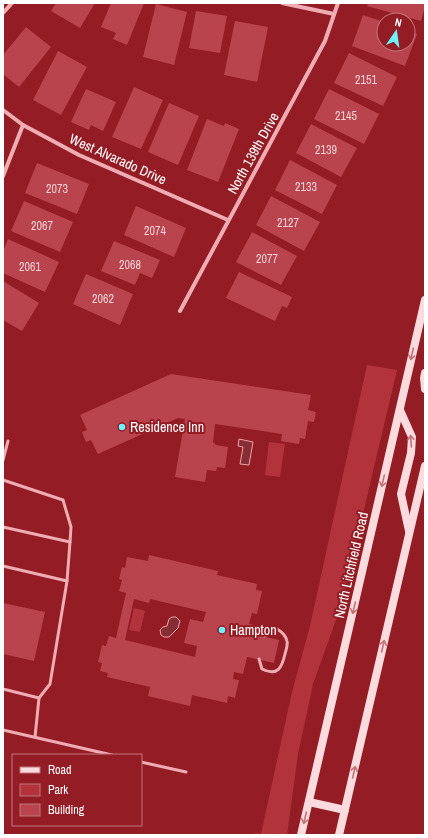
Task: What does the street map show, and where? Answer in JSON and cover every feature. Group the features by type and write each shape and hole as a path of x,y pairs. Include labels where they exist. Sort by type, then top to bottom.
{"main road":[{"name":"North Litchfield Road","path":"301,835 425,300"},
{"path":"421,316 425,328"},
{"path":"425,373 425,389"},
{"path":"400,410 412,437 411,453 401,494 410,534"},
{"path":"339,835 425,466"},
{"path":"309,802 345,810"}],"street":[{"path":"3,13 12,3"},
{"path":"282,3 334,14"},
{"name":"North 139th Drive","path":"180,311 325,41 338,3"},
{"name":"West Alvarado Drive","path":"3,110 23,125 79,155 228,220"},
{"path":"3,176 23,125"}],"lane":[{"path":"3,460 8,442"},
{"path":"3,480 63,500 71,527 67,581 50,684 39,698 35,737"},
{"path":"3,527 70,542"},
{"path":"3,566 67,581"},
{"path":"259,660 262,669 268,672 279,670 282,666 287,643 283,633 277,629 272,630 264,636"},
{"path":"3,689 39,698"},
{"path":"3,730 108,754"},
{"path":"142,762 186,772"}],"green space":[{"path":"367,365 397,370 342,603 313,684 298,754 287,835 254,835 255,833 261,834 292,692 310,626"},
{"path":"269,442 285,444 280,477 265,475"},
{"path":"134,608 145,611 140,632 129,630"}],"shaded area":[{"path":"239,439 253,442 249,465 240,464 243,447 238,446"},
{"path":"176,617 180,621 178,628 169,637 164,637 161,635 160,630 167,626 169,619"}],"building":[{"path":"56,3 95,3 80,28 51,11"},
{"path":"111,3 144,3 127,45 113,39 116,33 101,27"},
{"path":"368,3 425,3 421,21 416,20 416,12 389,12 367,6"},
{"path":"156,4 187,12 174,65 143,57"},
{"path":"196,11 227,16 220,53 189,48"},
{"path":"363,15 376,19 376,52 410,52 405,66 352,46"},
{"path":"235,21 268,27 257,82 224,75"},
{"path":"26,27 51,47 19,87 3,74 3,55"},
{"path":"58,51 87,67 61,115 33,100"},
{"path":"349,53 397,77 383,106 334,83"},
{"path":"134,87 163,100 141,149 112,137"},
{"path":"86,89 116,102 103,131 91,125 89,130 71,122"},
{"path":"329,89 379,114 364,144 314,119"},
{"path":"169,103 199,116 178,165 148,152"},
{"path":"207,119 224,126 225,123 239,129 218,182 187,170"},
{"path":"311,124 357,148 341,177 296,153"},
{"path":"290,160 337,185 322,214 275,190"},
{"path":"37,163 89,184 77,214 25,193"},
{"path":"271,196 320,222 304,251 256,225"},
{"path":"24,201 73,222 60,252 11,231"},
{"path":"136,206 186,228 174,257 124,235"},
{"path":"252,232 297,256 281,285 236,262"},
{"path":"8,239 59,262 45,292 3,273 3,251"},
{"path":"114,241 160,260 152,278 140,273 135,285 101,271"},
{"path":"239,272 292,297 287,308 282,306 275,321 226,298"},
{"path":"86,274 133,294 120,325 73,304"},
{"path":"3,281 39,303 22,331 3,320"},
{"name":"Residence Inn","path":"171,374 311,395 308,410 316,412 314,422 308,421 305,439 300,438 299,444 281,441 282,434 215,424 213,442 216,445 228,447 225,468 217,467 216,471 207,470 205,482 175,477 185,419 178,418 98,454 91,440 86,442 82,432 87,430 80,415"},
{"name":"Hampton","path":"149,555 218,571 217,575 257,584 256,590 262,591 257,614 252,613 249,624 259,626 257,635 279,640 274,663 247,657 243,674 234,672 233,679 239,680 235,698 228,696 227,703 192,695 190,706 148,696 150,687 107,677 108,673 100,671 102,663 98,662 102,645 106,646 109,636 116,638 126,593 119,591 122,580 119,579 122,567 125,568 127,557 148,561","holes":["134,599 149,603 150,599 206,612 203,622 190,619 184,643 197,646 195,657 125,640"]},
{"path":"3,603 45,612 34,661 3,654"}],"place":[{"name":"Residence Inn","path":"122,427"},
{"name":"Hampton","path":"222,630"}]}
